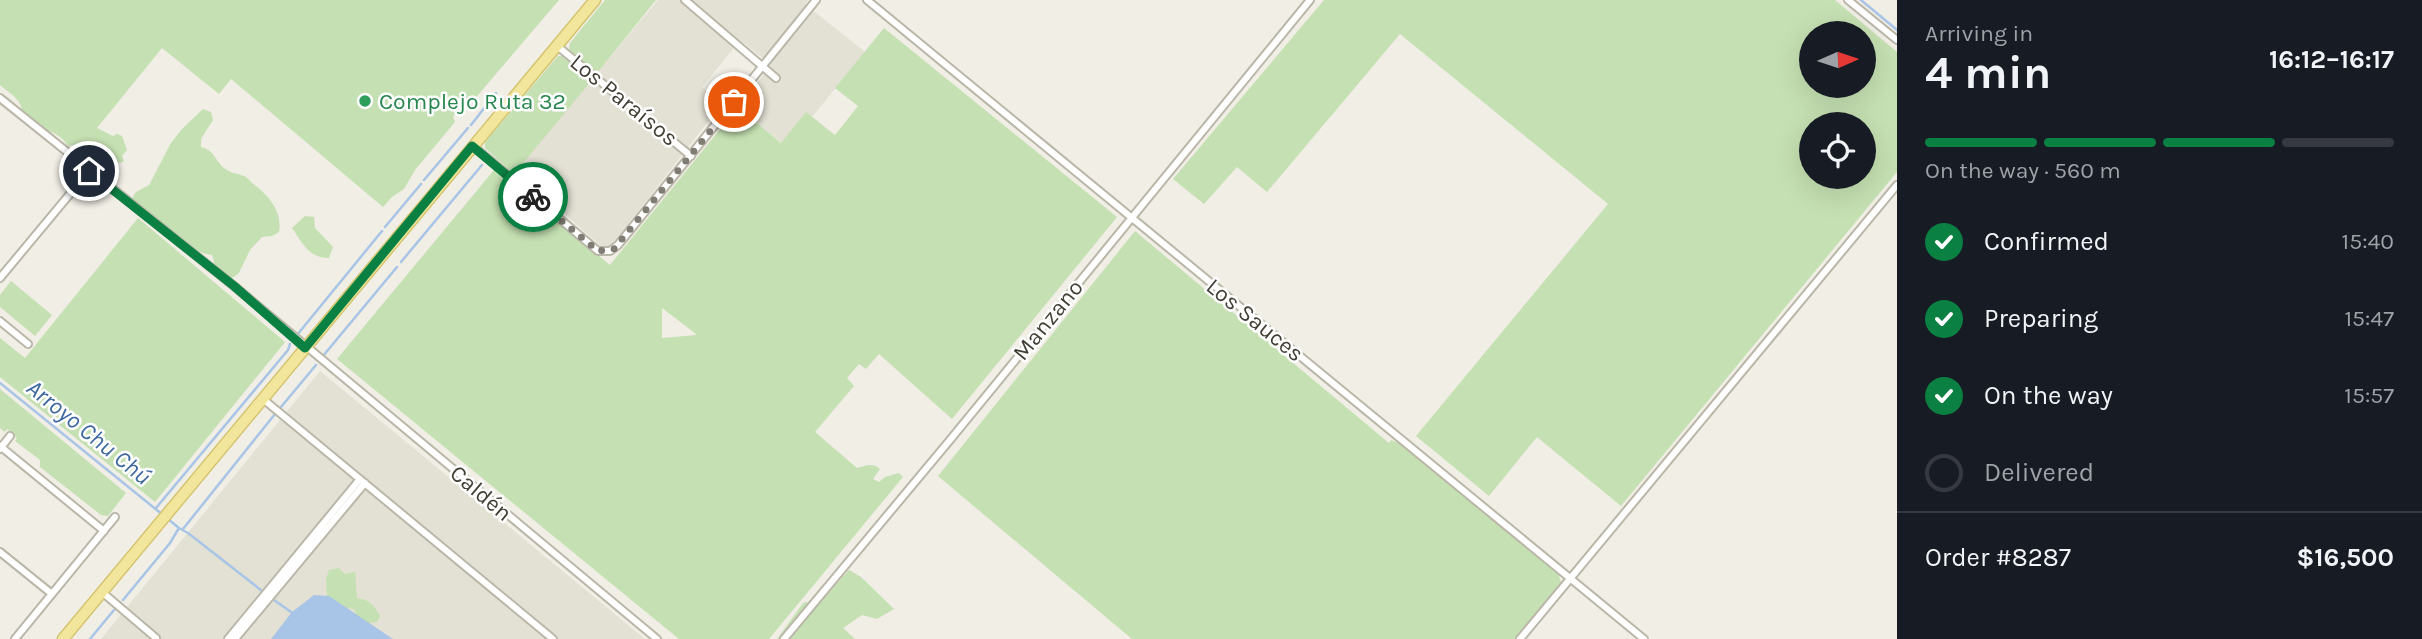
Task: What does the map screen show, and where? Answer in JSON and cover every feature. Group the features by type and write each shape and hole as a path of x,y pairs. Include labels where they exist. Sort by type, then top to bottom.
{"main road":[{"path":"63,639 595,0"}],"street":[{"path":"685,0 776,78"},
{"path":"472,146 598,251 610,251 618,245 816,0"},
{"name":"Los Sauces","path":"867,0 1644,639"},
{"name":"Manzano","path":"784,639 1310,0"},
{"path":"1848,0 1897,40"},
{"name":"Los Paraísos","path":"556,45 691,156"},
{"name":"Caldén","path":"0,98 234,286 305,348 657,639"},
{"path":"0,112 7,104"},
{"path":"0,278 89,171"},
{"path":"1520,639 1897,185"},
{"path":"0,321 28,344"},
{"path":"263,398 553,639"},
{"path":"10,436 0,447 104,531"},
{"path":"228,639 271,592 362,481"},
{"path":"15,639 115,517"},
{"path":"0,552 52,594"},
{"path":"102,592 156,638"},
{"path":"235,639 265,598"}],"shaded area":[{"path":"658,0 808,0 805,4 865,52 812,117 806,113 782,143 738,107 771,65 740,40 702,87 722,104 610,247 602,247 515,170"},
{"path":"320,371 645,639 101,639"}],"green space":[{"path":"0,0 559,0 461,115 456,113 453,117 455,122 415,170 404,189 383,207 231,79 219,94 162,48 97,128 113,136 122,136 127,150 122,156 124,161 120,163 94,145 85,143 79,150 73,145 68,146 57,135 26,121 21,115 19,102 0,85"},
{"path":"605,0 656,0 597,73 569,50 570,43"},
{"path":"1324,0 1835,0 1860,21 1799,21 1799,98 1876,98 1876,34 1897,52 1897,172 1621,506 1537,437 1489,496 1416,436 1608,204 1400,34 1267,192 1237,167 1204,204 1173,179"},
{"path":"884,28 1117,217 952,419 879,354 866,369 859,364 847,378 854,386 815,432 857,468 872,465 880,469 873,479 879,482 899,473 903,477 769,639 679,639 337,359 494,170 610,265 738,107 781,143 806,112 835,135 858,106 835,88","holes":["662,308 696,334 662,338"]},
{"path":"558,56 562,56 592,80 514,174 485,148 485,142"},
{"path":"203,109 211,112 213,120 201,139 201,147 212,153 224,168 245,176 264,192 279,217 279,232 262,237 250,250 239,273 231,279 215,265 212,255 180,240 132,199 136,192 149,185 171,143"},
{"path":"305,216 314,217 315,228 333,247 329,258 311,253 292,228"},
{"path":"138,218 285,342 155,502 0,377 0,338 25,358"},
{"path":"1135,231 1389,443 1391,440 1403,445 1557,571 1561,582 1515,639 1132,639 938,476"},
{"path":"11,281 52,315 35,336 0,307 0,295"},
{"path":"0,389 126,493 108,516 101,515 40,467 40,460 15,441 17,438 7,429 5,432 0,428"},
{"path":"339,568 345,574 355,572 357,598 374,606 380,616 377,622 366,623 358,620 354,609 344,608 327,599 326,579 329,570"},
{"path":"849,570 861,577 894,609 877,619 862,615 843,628 855,639 777,639 803,603 824,598"}],"water":[{"path":"314,595 329,596 393,639 271,639 292,612"}],"waterway":[{"path":"1861,0 1897,30"},
{"path":"471,125 496,93"},
{"path":"424,180 468,128"},
{"path":"401,262 482,165"},
{"path":"385,227 421,184"},
{"path":"297,335 382,231"},
{"path":"323,356 397,267"},
{"path":"156,508 288,350 290,344"},
{"path":"281,407 316,365"},
{"name":"Arroyo Chu Chú","path":"0,383 179,528 266,594"},
{"path":"183,529 275,414"},
{"path":"123,600 170,543 179,528"},
{"name":"Arroyo Chu Chú","path":"271,598 294,614"},
{"path":"90,639 114,610"}],"way so far":[{"path":"533,197 598,251 610,251 734,102"}],"place":[{"name":"Complejo Ruta 32","path":"365,101"}],"route":[{"path":"89,171 234,286 305,348 472,146 533,197"}]}
